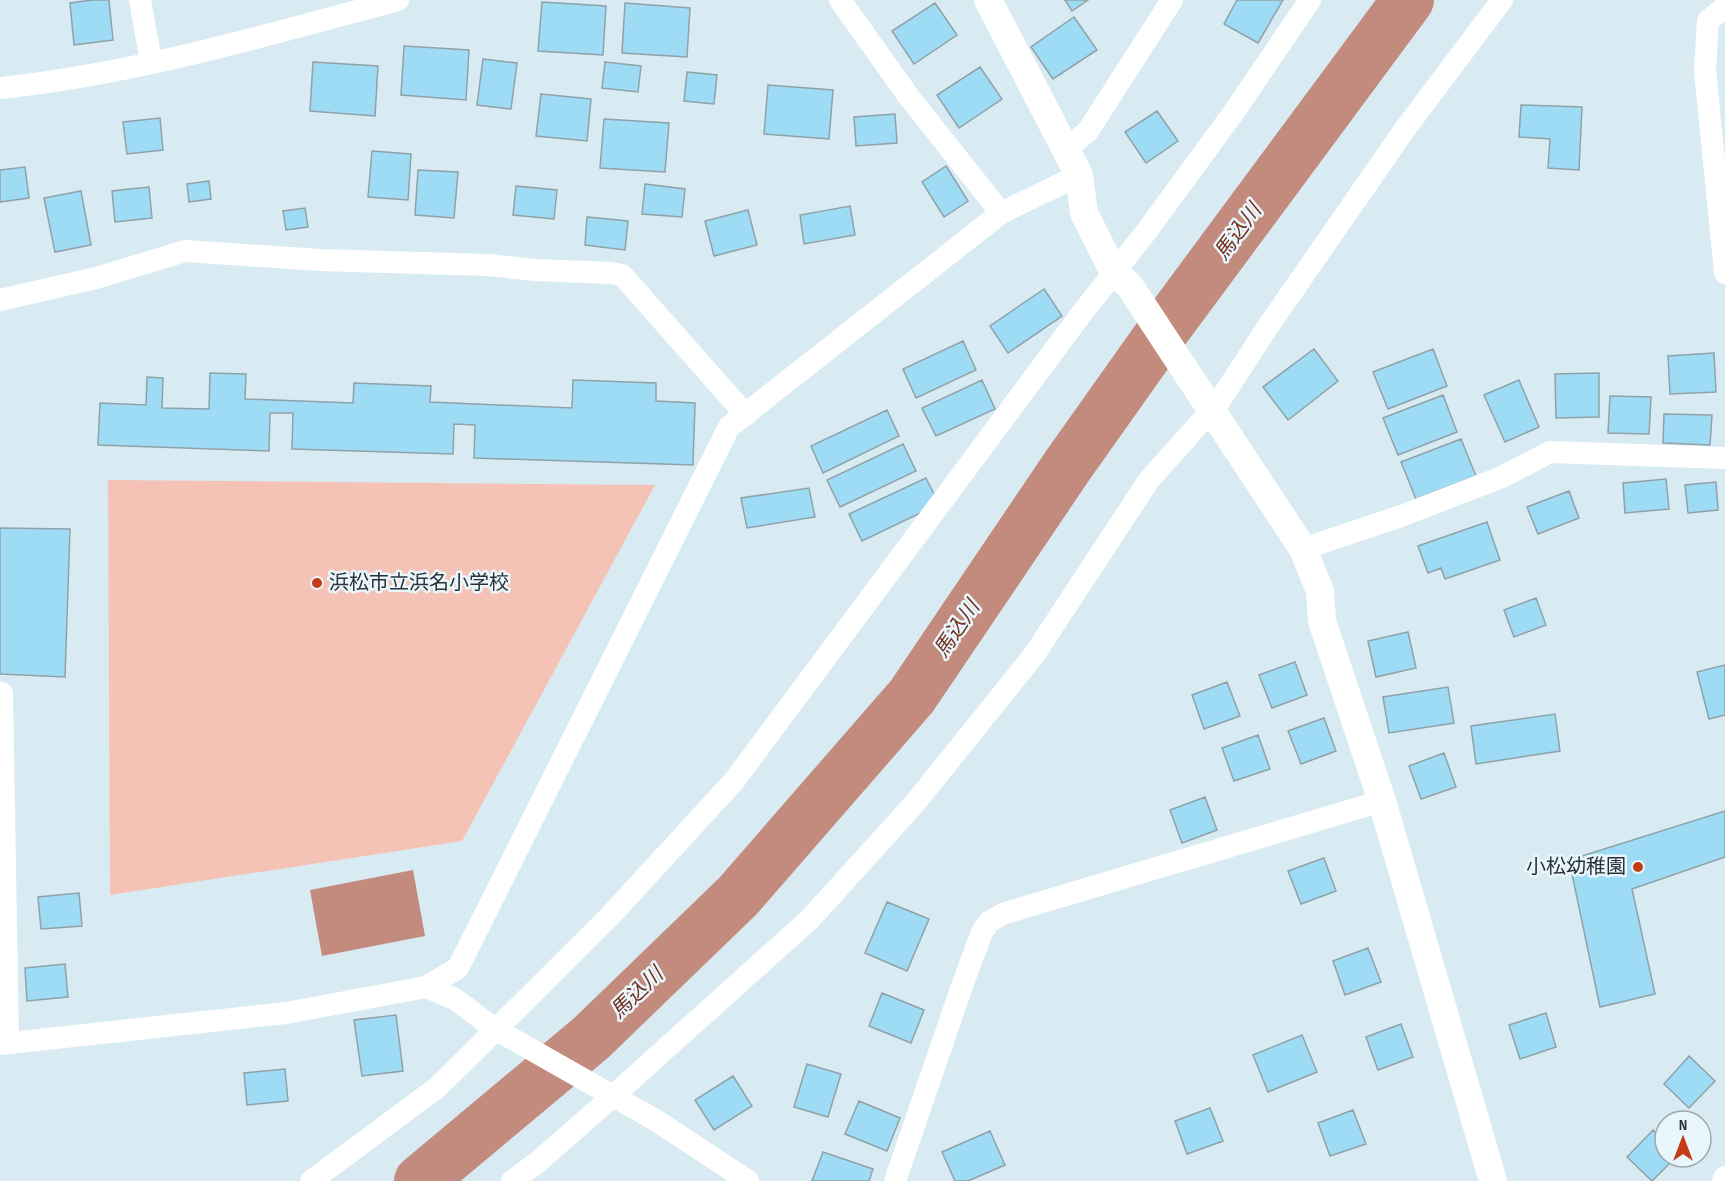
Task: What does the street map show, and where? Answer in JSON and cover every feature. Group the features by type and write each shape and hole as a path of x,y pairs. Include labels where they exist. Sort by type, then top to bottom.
{"street":[{"path":"140,0 151,62"},
{"path":"0,88 57,82 225,46 398,0"},
{"path":"840,0 909,97 1000,213"},
{"path":"988,0 1079,175 1084,213 1121,279 1209,404 1303,549 1320,591 1322,621 1382,801 1493,1181"},
{"path":"1065,150 1088,131 1172,0"},
{"path":"311,1181 438,1087 610,916 734,782 1082,313 1121,279 1310,0"},
{"path":"512,1181 538,1162 810,919 915,803 1034,655 1149,480 1269,325 1405,129 1502,0"},
{"path":"1725,7 1708,21 1705,70 1725,273"},
{"path":"0,693 2,693 4,1044 286,1013 426,987 458,968 729,427 1000,213 1079,175"},
{"path":"0,300 96,278 185,252 320,260 488,265 536,270 611,273 622,275 746,415"},
{"path":"1303,549 1401,516 1502,477 1550,452 1725,458"},
{"path":"895,1181 962,986 982,932 989,922 1005,913 1382,801"},
{"path":"426,987 455,999 495,1029 657,1121 748,1181"},
{"path":"1723,1181 1725,1177"}],"shaded area":[{"path":"108,480 655,485 462,841 110,895"},
{"path":"413,870 425,936 322,956 310,890"}],"building":[{"path":"109,0 113,40 74,45 70,3"},
{"path":"1065,0 1088,0 1072,11"},
{"path":"1237,0 1283,0 1258,43 1224,24"},
{"path":"542,2 606,6 603,55 538,51"},
{"path":"625,3 690,8 687,57 622,53"},
{"path":"935,3 957,35 914,64 892,31"},
{"path":"1074,17 1097,50 1053,79 1031,47"},
{"path":"404,46 469,50 466,100 401,95"},
{"path":"483,59 517,63 511,109 477,105"},
{"path":"313,62 378,66 375,116 310,111"},
{"path":"605,62 641,66 638,92 602,88"},
{"path":"980,67 1002,99 959,128 937,95"},
{"path":"687,72 717,75 714,104 684,101"},
{"path":"768,85 833,90 829,139 764,134"},
{"path":"541,94 591,99 587,141 536,136"},
{"path":"1521,105 1582,107 1579,170 1548,168 1550,139 1519,137"},
{"path":"1157,111 1178,141 1146,163 1125,132"},
{"path":"895,114 897,143 856,146 854,117"},
{"path":"160,118 163,150 127,154 123,122"},
{"path":"604,119 669,123 665,172 600,168"},
{"path":"372,151 411,154 408,200 368,197"},
{"path":"946,166 968,201 944,217 922,182"},
{"path":"25,167 29,198 0,202 0,170"},
{"path":"418,170 458,172 454,218 415,215"},
{"path":"209,181 211,199 189,202 187,184"},
{"path":"645,184 685,189 682,217 642,214"},
{"path":"516,186 557,190 554,219 513,215"},
{"path":"149,187 152,218 115,222 112,191"},
{"path":"81,191 91,245 55,252 44,198"},
{"path":"850,206 855,235 804,244 800,215"},
{"path":"305,208 308,227 286,230 283,211"},
{"path":"748,210 757,245 714,256 705,221"},
{"path":"587,217 628,221 625,250 585,245"},
{"path":"1044,289 1062,316 1008,353 990,326"},
{"path":"963,341 976,370 916,398 903,369"},
{"path":"1314,349 1338,381 1288,420 1263,387"},
{"path":"1433,349 1447,386 1388,409 1373,372"},
{"path":"1714,353 1716,392 1670,394 1668,356"},
{"path":"210,373 246,374 245,399 353,403 354,383 431,386 430,402 572,408 573,380 656,383 656,401 695,403 693,465 474,458 475,425 454,424 453,454 292,449 293,413 270,413 269,451 98,445 100,403 146,405 147,377 163,378 162,408 209,409"},
{"path":"1599,373 1599,417 1556,418 1555,374"},
{"path":"982,380 995,409 936,436 922,408"},
{"path":"1519,380 1539,427 1505,442 1484,395"},
{"path":"1443,395 1457,432 1398,455 1383,418"},
{"path":"1610,396 1651,397 1649,434 1608,433"},
{"path":"887,410 899,436 823,473 811,446"},
{"path":"1664,414 1712,415 1710,445 1663,443"},
{"path":"1461,439 1476,476 1416,499 1401,462"},
{"path":"903,444 916,471 840,507 827,480"},
{"path":"926,478 939,504 862,541 849,514"},
{"path":"1666,479 1669,509 1625,513 1623,483"},
{"path":"1716,482 1718,510 1688,513 1685,485"},
{"path":"809,488 815,517 747,528 741,498"},
{"path":"1569,491 1579,518 1538,534 1527,507"},
{"path":"1487,522 1500,560 1445,579 1441,568 1428,573 1418,546"},
{"path":"0,528 70,529 65,677 0,674"},
{"path":"1536,598 1546,625 1514,637 1504,610"},
{"path":"1408,632 1416,668 1376,677 1368,641"},
{"path":"1295,662 1307,695 1272,708 1259,675"},
{"path":"1725,665 1725,715 1709,719 1697,672"},
{"path":"1227,682 1240,716 1204,729 1192,695"},
{"path":"1448,687 1454,723 1389,733 1383,697"},
{"path":"1555,714 1560,751 1476,764 1471,726"},
{"path":"1324,718 1336,751 1301,764 1288,731"},
{"path":"1258,735 1270,769 1234,781 1222,748"},
{"path":"1444,753 1456,787 1421,799 1409,766"},
{"path":"1205,797 1217,830 1182,843 1170,810"},
{"path":"1725,811 1725,857 1632,889 1655,994 1600,1007 1569,860"},
{"path":"1324,858 1336,891 1301,904 1288,871"},
{"path":"79,893 82,926 41,929 38,897"},
{"path":"887,902 929,919 907,971 865,953"},
{"path":"1368,948 1381,982 1345,995 1333,961"},
{"path":"65,964 68,997 27,1001 25,968"},
{"path":"882,993 924,1010 911,1043 869,1026"},
{"path":"1546,1013 1556,1047 1520,1059 1509,1025"},
{"path":"396,1015 403,1071 362,1076 354,1020"},
{"path":"1401,1024 1413,1057 1378,1070 1366,1037"},
{"path":"1302,1035 1317,1072 1268,1092 1253,1055"},
{"path":"1689,1056 1715,1081 1689,1108 1664,1084"},
{"path":"807,1064 841,1074 828,1117 794,1107"},
{"path":"285,1069 288,1101 247,1105 244,1073"},
{"path":"733,1076 752,1106 714,1130 695,1100"},
{"path":"859,1101 900,1118 887,1151 845,1134"},
{"path":"1210,1108 1223,1141 1187,1154 1175,1121"},
{"path":"1353,1110 1366,1144 1330,1156 1318,1123"},
{"path":"1653,1130 1653,1169 1664,1169 1652,1181 1627,1157"},
{"path":"990,1131 1005,1165 968,1181 955,1181 942,1152"},
{"path":"823,1152 873,1169 869,1181 812,1181"}],"waterway":[{"name":"馬込川","path":"420,1181 591,1038 738,896 912,696 1068,465 1163,331 1408,0"}],"place":[{"name":"浜松市立浜名小学校","path":"317,583"},
{"name":"小松幼稚園","path":"1638,867"}]}
